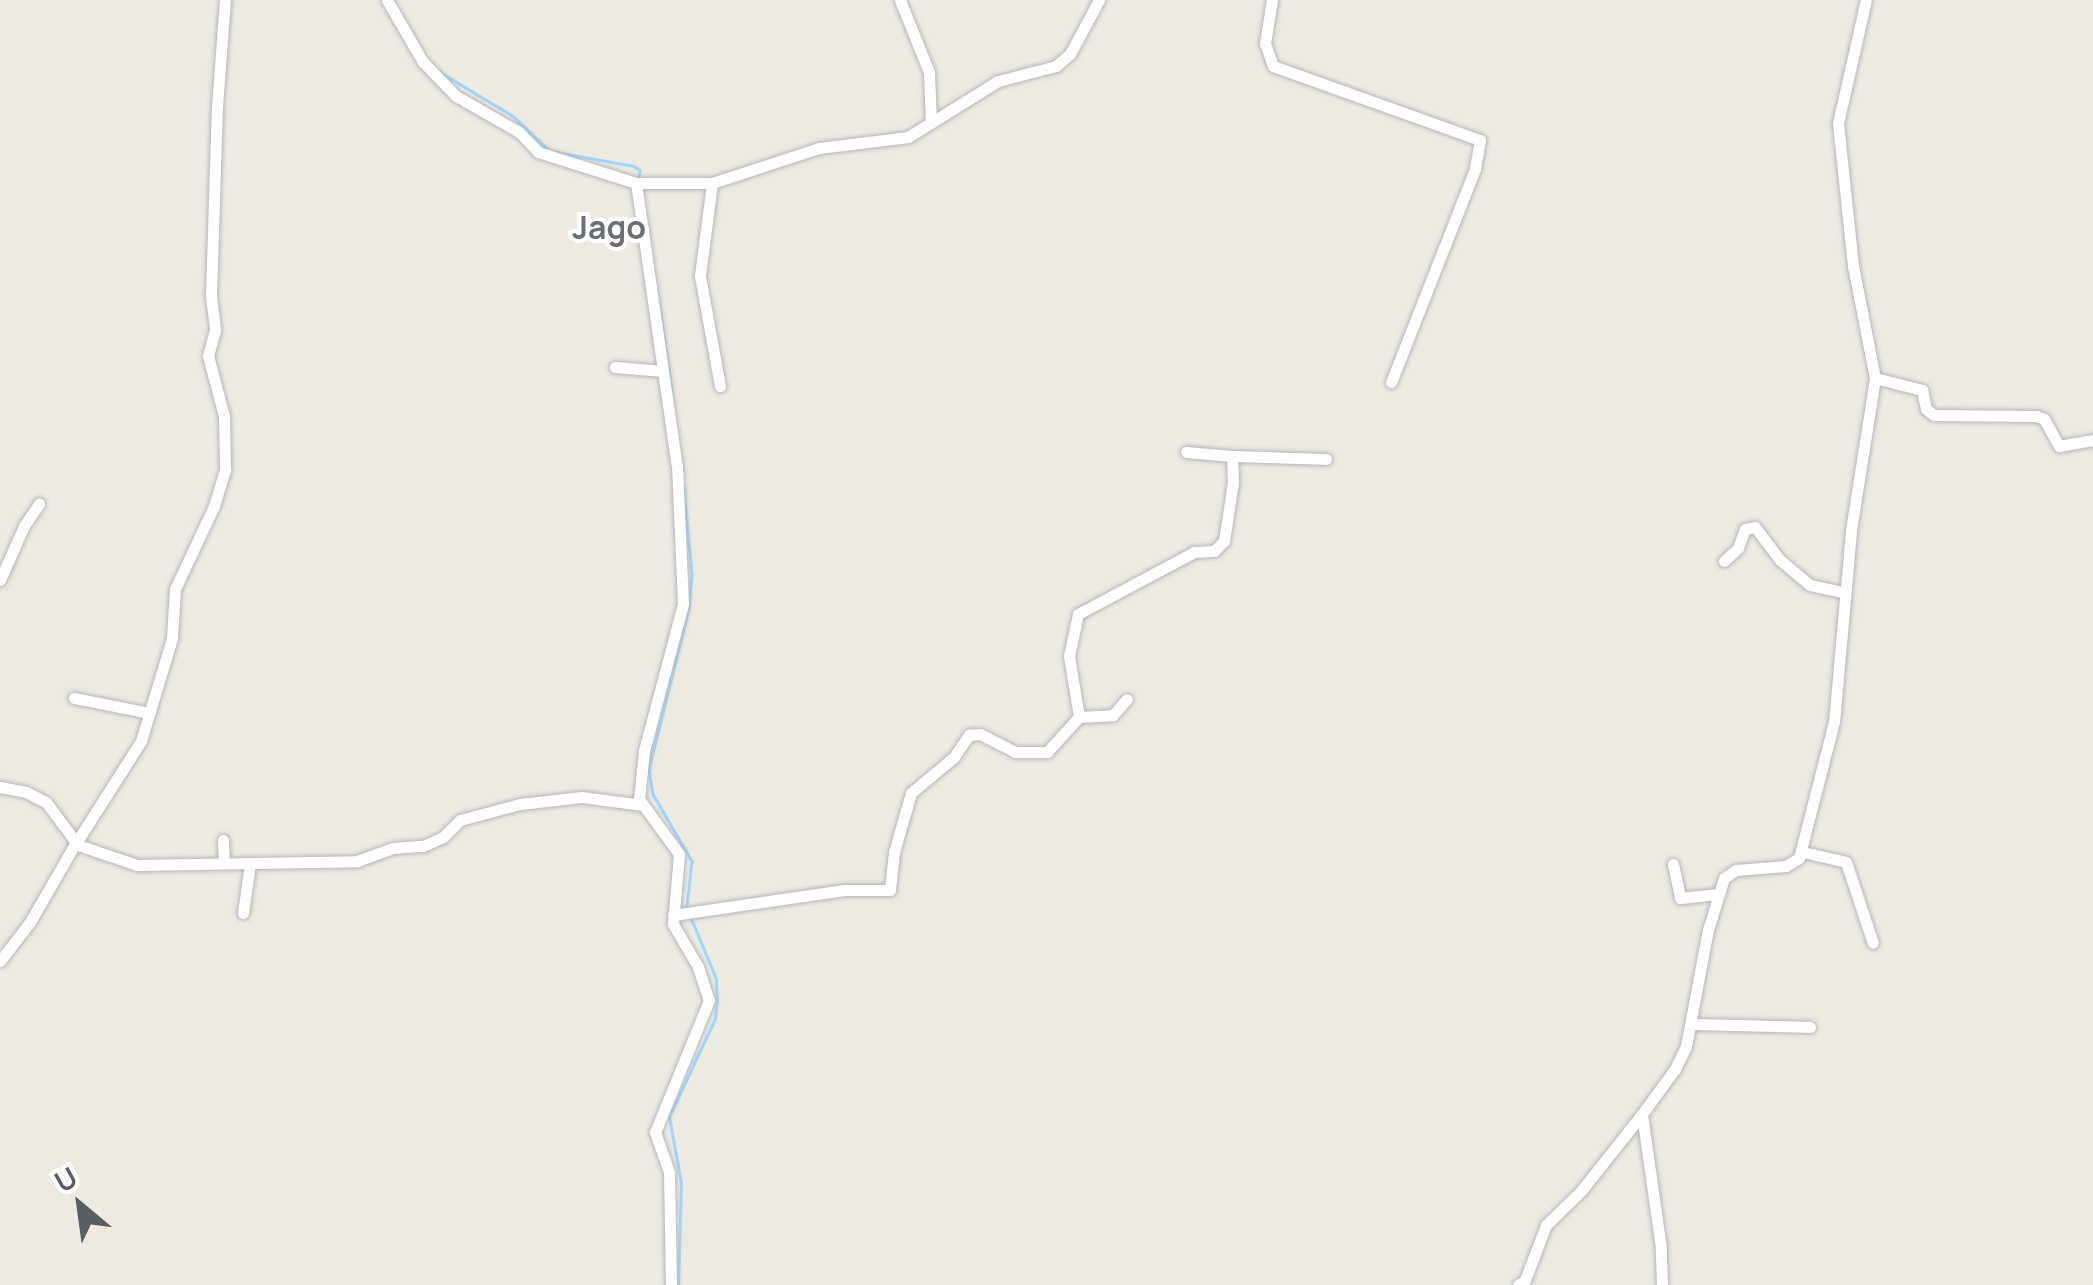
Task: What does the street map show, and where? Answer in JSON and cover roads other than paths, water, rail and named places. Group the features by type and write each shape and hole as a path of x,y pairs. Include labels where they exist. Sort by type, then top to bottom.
{"street":[{"path":"0,961 30,922 76,842 124,776 150,713 172,638 174,590 214,506 225,468 224,416 208,356 215,329 212,295 217,106 226,0"},
{"path":"386,0 423,62 456,96 518,132 538,152 639,183 712,182 819,148 908,138 998,81 1056,66 1070,54 1098,0"},
{"path":"900,0 928,72 931,123"},
{"path":"1272,0 1264,43 1273,66 1480,140 1475,169 1391,382"},
{"path":"1518,1285 1525,1280 1534,1246 1546,1225 1581,1192 1675,1069 1691,1024 1708,930 1724,878 1733,871 1786,866 1803,852 1834,722 1844,592 1876,378 1853,266 1838,123 1866,0"},
{"path":"712,182 700,276 720,386"},
{"path":"639,183 676,466 683,604 644,751 638,791 642,806 678,854 675,929 698,967 709,1000 655,1132 669,1172 672,1285"},
{"path":"615,367 664,371"},
{"path":"1876,378 1922,390 1926,409 1934,415 2036,416 2046,422 2059,446 2093,440"},
{"path":"1186,452 1326,459"},
{"path":"1079,717 1068,656 1078,614 1194,552 1214,552 1221,546 1233,482 1232,456"},
{"path":"0,580 24,526 39,504"},
{"path":"1724,562 1738,548 1746,529 1756,527 1780,560 1810,585 1844,592"},
{"path":"74,698 150,713"},
{"path":"676,914 844,890 890,890 894,852 911,792 954,757 967,736 980,734 1015,752 1047,752 1079,717 1112,715 1127,698"},
{"path":"0,787 46,802 76,842 132,864 357,862 392,848 423,846 442,837 460,820 520,804 582,797 642,806"},
{"path":"223,840 224,863"},
{"path":"1803,852 1844,860 1873,943"},
{"path":"243,913 250,864"},
{"path":"1673,864 1680,898 1718,894"},
{"path":"1691,1024 1810,1027"},
{"path":"1642,1114 1661,1248 1662,1285"}],"waterway":[{"path":"440,72 513,116 550,151 634,166 640,170 639,178"},
{"path":"657,289 672,390"},
{"path":"684,488 692,575 689,609 649,769 653,794 692,861 687,907"},
{"path":"678,1285 681,1183 669,1117 715,1019 717,1001 716,979 691,919"}],"district":[{"name":"Jago","path":"609,227"}]}
